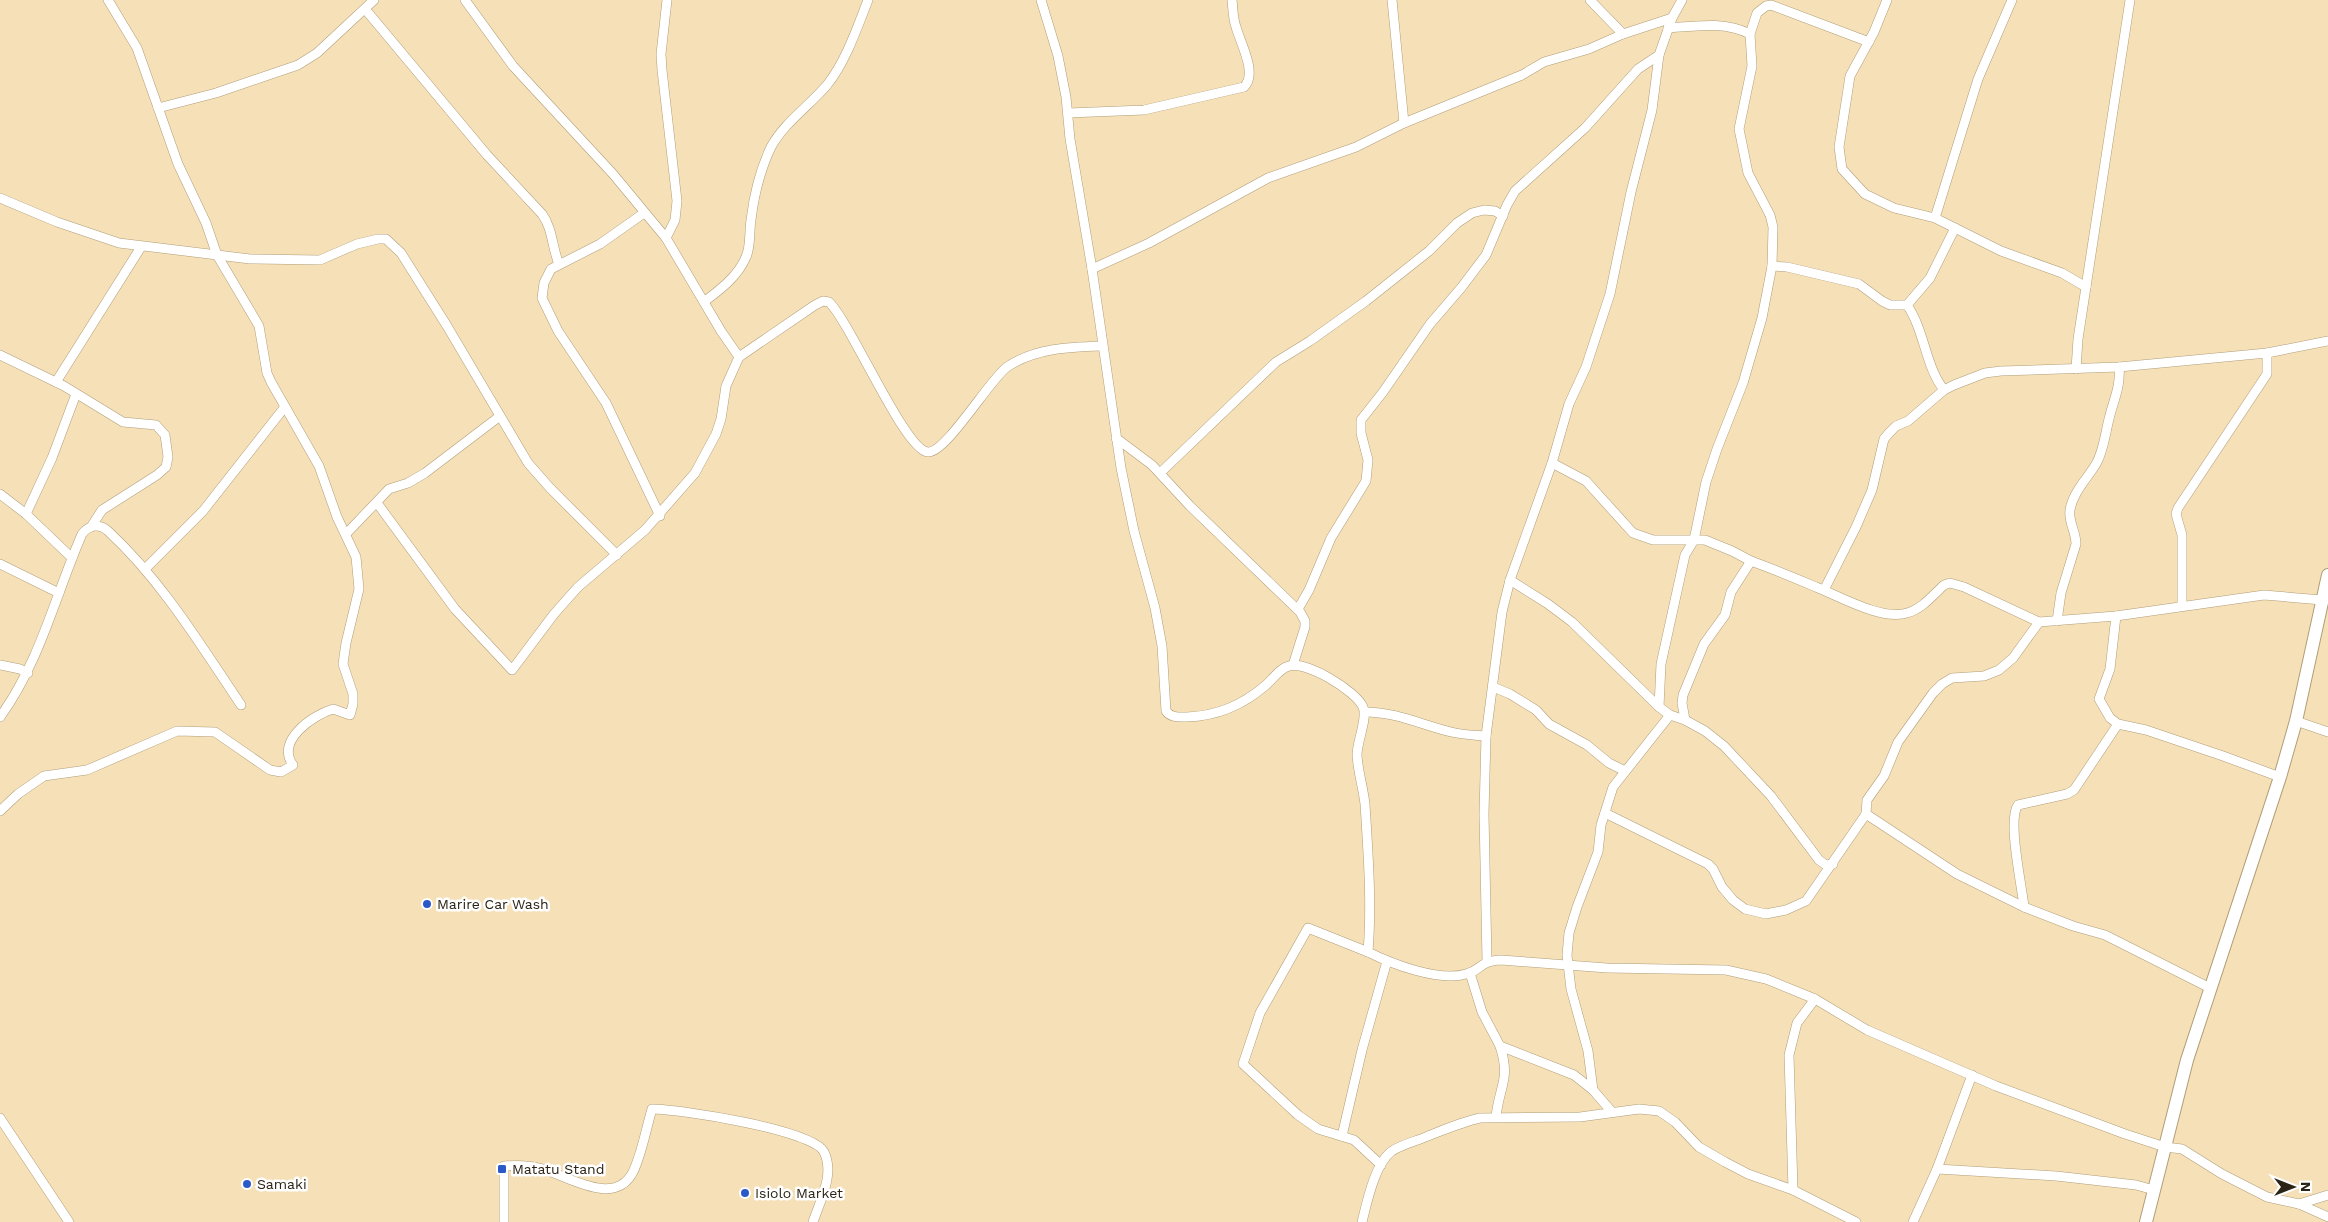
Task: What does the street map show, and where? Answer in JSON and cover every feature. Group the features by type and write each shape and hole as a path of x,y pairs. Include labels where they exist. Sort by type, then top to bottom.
{"street":[{"path":"0,811 18,794 44,776 87,770 177,731 215,732 274,772 281,772 293,765 288,750 295,735 327,711 338,710 350,715 353,704 353,694 343,664 346,643 357,601 359,576 356,557 337,518 319,466 284,408 267,373 259,326 217,255 206,223 178,164 137,48 108,0"},
{"path":"158,108 216,93 298,65 317,53 374,0"},
{"path":"465,0 513,66 613,174 666,238 721,331 739,357"},
{"path":"666,238 675,220 677,201 674,157 662,70 662,39 667,0"},
{"path":"705,301 720,290 743,264 749,246 752,209 758,181 772,147 787,126 820,93 833,76 868,0"},
{"path":"1041,0 1058,56 1092,269 1116,438 1134,531 1158,626 1167,714 1176,717 1190,717 1228,710 1249,699 1282,670 1292,665 1301,666 1342,685 1356,697 1365,712 1357,754 1364,802 1369,904 1368,952"},
{"path":"1068,113 1144,110 1244,87 1248,82 1249,72 1235,26 1232,0"},
{"path":"1392,0 1404,124"},
{"path":"1590,0 1623,34"},
{"path":"1487,961 1484,822 1486,736 1499,630 1510,580 1552,463 1569,404 1586,367 1610,294 1631,192 1652,110 1659,55 1672,18 1682,0"},
{"path":"1887,0 1869,42 1850,76 1839,147 1842,169 1865,194 1894,208 1935,218 2001,251 2062,273 2086,287"},
{"path":"1935,218 1978,79 2012,0"},
{"path":"2076,369 2086,287 2130,0"},
{"path":"1658,707 1664,652 1686,555 1694,540 1706,482 1743,383 1762,318 1772,266 1773,227 1770,215 1748,173 1739,129 1752,66 1750,34 1757,13 1766,6 1771,5 1869,42"},
{"path":"365,9 487,155 542,214 547,221 559,264"},
{"path":"1092,269 1149,243 1268,178 1356,147 1404,124 1522,75 1544,62 1589,49 1623,34 1672,18"},
{"path":"1668,28 1723,25 1738,28 1750,34"},
{"path":"1298,609 1309,590 1331,538 1366,481 1368,460 1360,433 1361,420 1383,392 1430,324 1483,260 1515,191 1585,128 1638,69 1659,55"},
{"path":"0,198 82,232 119,243 217,255 271,260 312,261 328,257 346,247 368,240 386,239 401,253 461,347 520,450 538,476 618,555"},
{"path":"1160,473 1276,362 1310,341 1366,301 1429,251 1457,223 1472,214 1484,210 1495,210 1503,216"},
{"path":"644,213 600,244 551,269 544,283 542,298 544,306 558,331 606,402 660,516"},
{"path":"1772,266 1788,267 1859,284 1882,302 1890,305 1907,305 1930,278 1955,228"},
{"path":"56,382 142,247"},
{"path":"377,503 455,609 512,670 554,614 578,587 618,555 660,516 695,473 711,446 721,419 726,386 739,357 815,305 823,301 829,302 852,336 872,376 911,437 920,449 929,452 935,450 960,425 996,378 1007,368 1036,354 1050,350 1102,346"},
{"path":"1907,305 1918,325 1934,374 1944,390"},
{"path":"1824,590 1856,527 1872,490 1884,439 1896,426 1908,421 1944,390 1985,373 2120,367 2268,353 2328,341"},
{"path":"2182,606 2182,536 2176,514 2178,508 2267,374 2268,353"},
{"path":"0,356 56,382 123,422 151,423 160,427 166,435 168,449 168,462 162,471 102,510 91,527 82,534 39,649 28,673 0,717"},
{"path":"2057,621 2061,593 2076,544 2076,536 2069,513 2075,496 2102,452 2109,418 2118,393 2120,367"},
{"path":"26,514 52,458 76,394"},
{"path":"145,569 202,511 284,408"},
{"path":"346,534 389,489 408,483 424,473 500,416"},
{"path":"1116,438 1160,473 1216,532 1298,609 1304,619 1305,627 1292,665"},
{"path":"1552,463 1586,481 1633,533 1653,540 1694,540 1714,544 1856,605 1883,612 1905,614 1914,610 1944,585 1950,583 1964,587 2040,622 2116,616 2264,596 2322,600"},
{"path":"0,494 26,514 72,558"},
{"path":"91,527 103,526 145,569 190,628 241,705"},
{"path":"1685,720 1682,703 1686,686 1692,676 1707,637 1725,615 1731,592 1751,561"},
{"path":"0,564 59,593"},
{"path":"2146,1222 2187,1060 2280,777 2296,721 2328,575"},
{"path":"1510,580 1572,622 1658,707 1670,715 1685,720 1724,746 1771,796 1819,860 1826,865 1833,864"},
{"path":"2116,616 2110,669 2099,699 2110,718 2118,724 2146,730 2280,777"},
{"path":"1605,813 1708,864 1713,869 1722,887 1733,900 1745,909 1758,914 1778,913 1806,901 1866,814 1867,800 1884,776 1898,742 1933,693 1952,678 1984,676 2000,670 2013,658 2040,622"},
{"path":"0,665 28,673"},
{"path":"1493,687 1510,694 1536,710 1549,724 1588,745 1603,758 1625,771"},
{"path":"1365,712 1388,713 1449,731 1486,736"},
{"path":"1593,1090 1588,1051 1572,989 1567,955 1571,927 1598,852 1601,825 1613,787 1670,715"},
{"path":"2296,721 2328,732"},
{"path":"2024,906 2014,830 2015,808 2018,805 2050,799 2074,790 2118,724"},
{"path":"1866,814 1957,874 2024,906 2073,926 2105,935 2210,988"},
{"path":"1382,1165 1354,1140 1318,1129 1298,1116 1243,1064 1260,1013 1308,928 1399,966 1435,974 1457,976 1470,973 1487,961 1569,964 1606,968 1726,970 1766,979 1815,999 1867,1030 1972,1075 2125,1134 2190,1153 2222,1174 2267,1197 2298,1204 2328,1217"},
{"path":"1342,1136 1362,1050 1387,961"},
{"path":"1470,973 1482,1012 1500,1046 1505,1065 1506,1075 1496,1117"},
{"path":"1793,1190 1789,1055 1797,1023 1815,999"},
{"path":"1500,1046 1574,1075 1593,1090 1612,1112"},
{"path":"1912,1222 1937,1169 1972,1075"},
{"path":"504,1222 504,1166 523,1165 540,1168 593,1188 618,1187 624,1184 633,1172 652,1109 659,1109 690,1112 776,1129 817,1144 825,1153 828,1176 813,1222"},
{"path":"1362,1222 1373,1184 1391,1152 1465,1121 1496,1117 1580,1116 1639,1109 1659,1111 1675,1122 1699,1148 1748,1174 1793,1190 1856,1222"},
{"path":"0,1118 69,1222"},
{"path":"1937,1169 2056,1176 2136,1185 2154,1190"},
{"path":"2298,1204 2328,1194"}],"place":[{"name":"Marire Car Wash","path":"427,904"},
{"name":"Matatu Stand","path":"502,1169"},
{"name":"Samaki","path":"247,1184"},
{"name":"Isiolo Market","path":"745,1193"}]}
